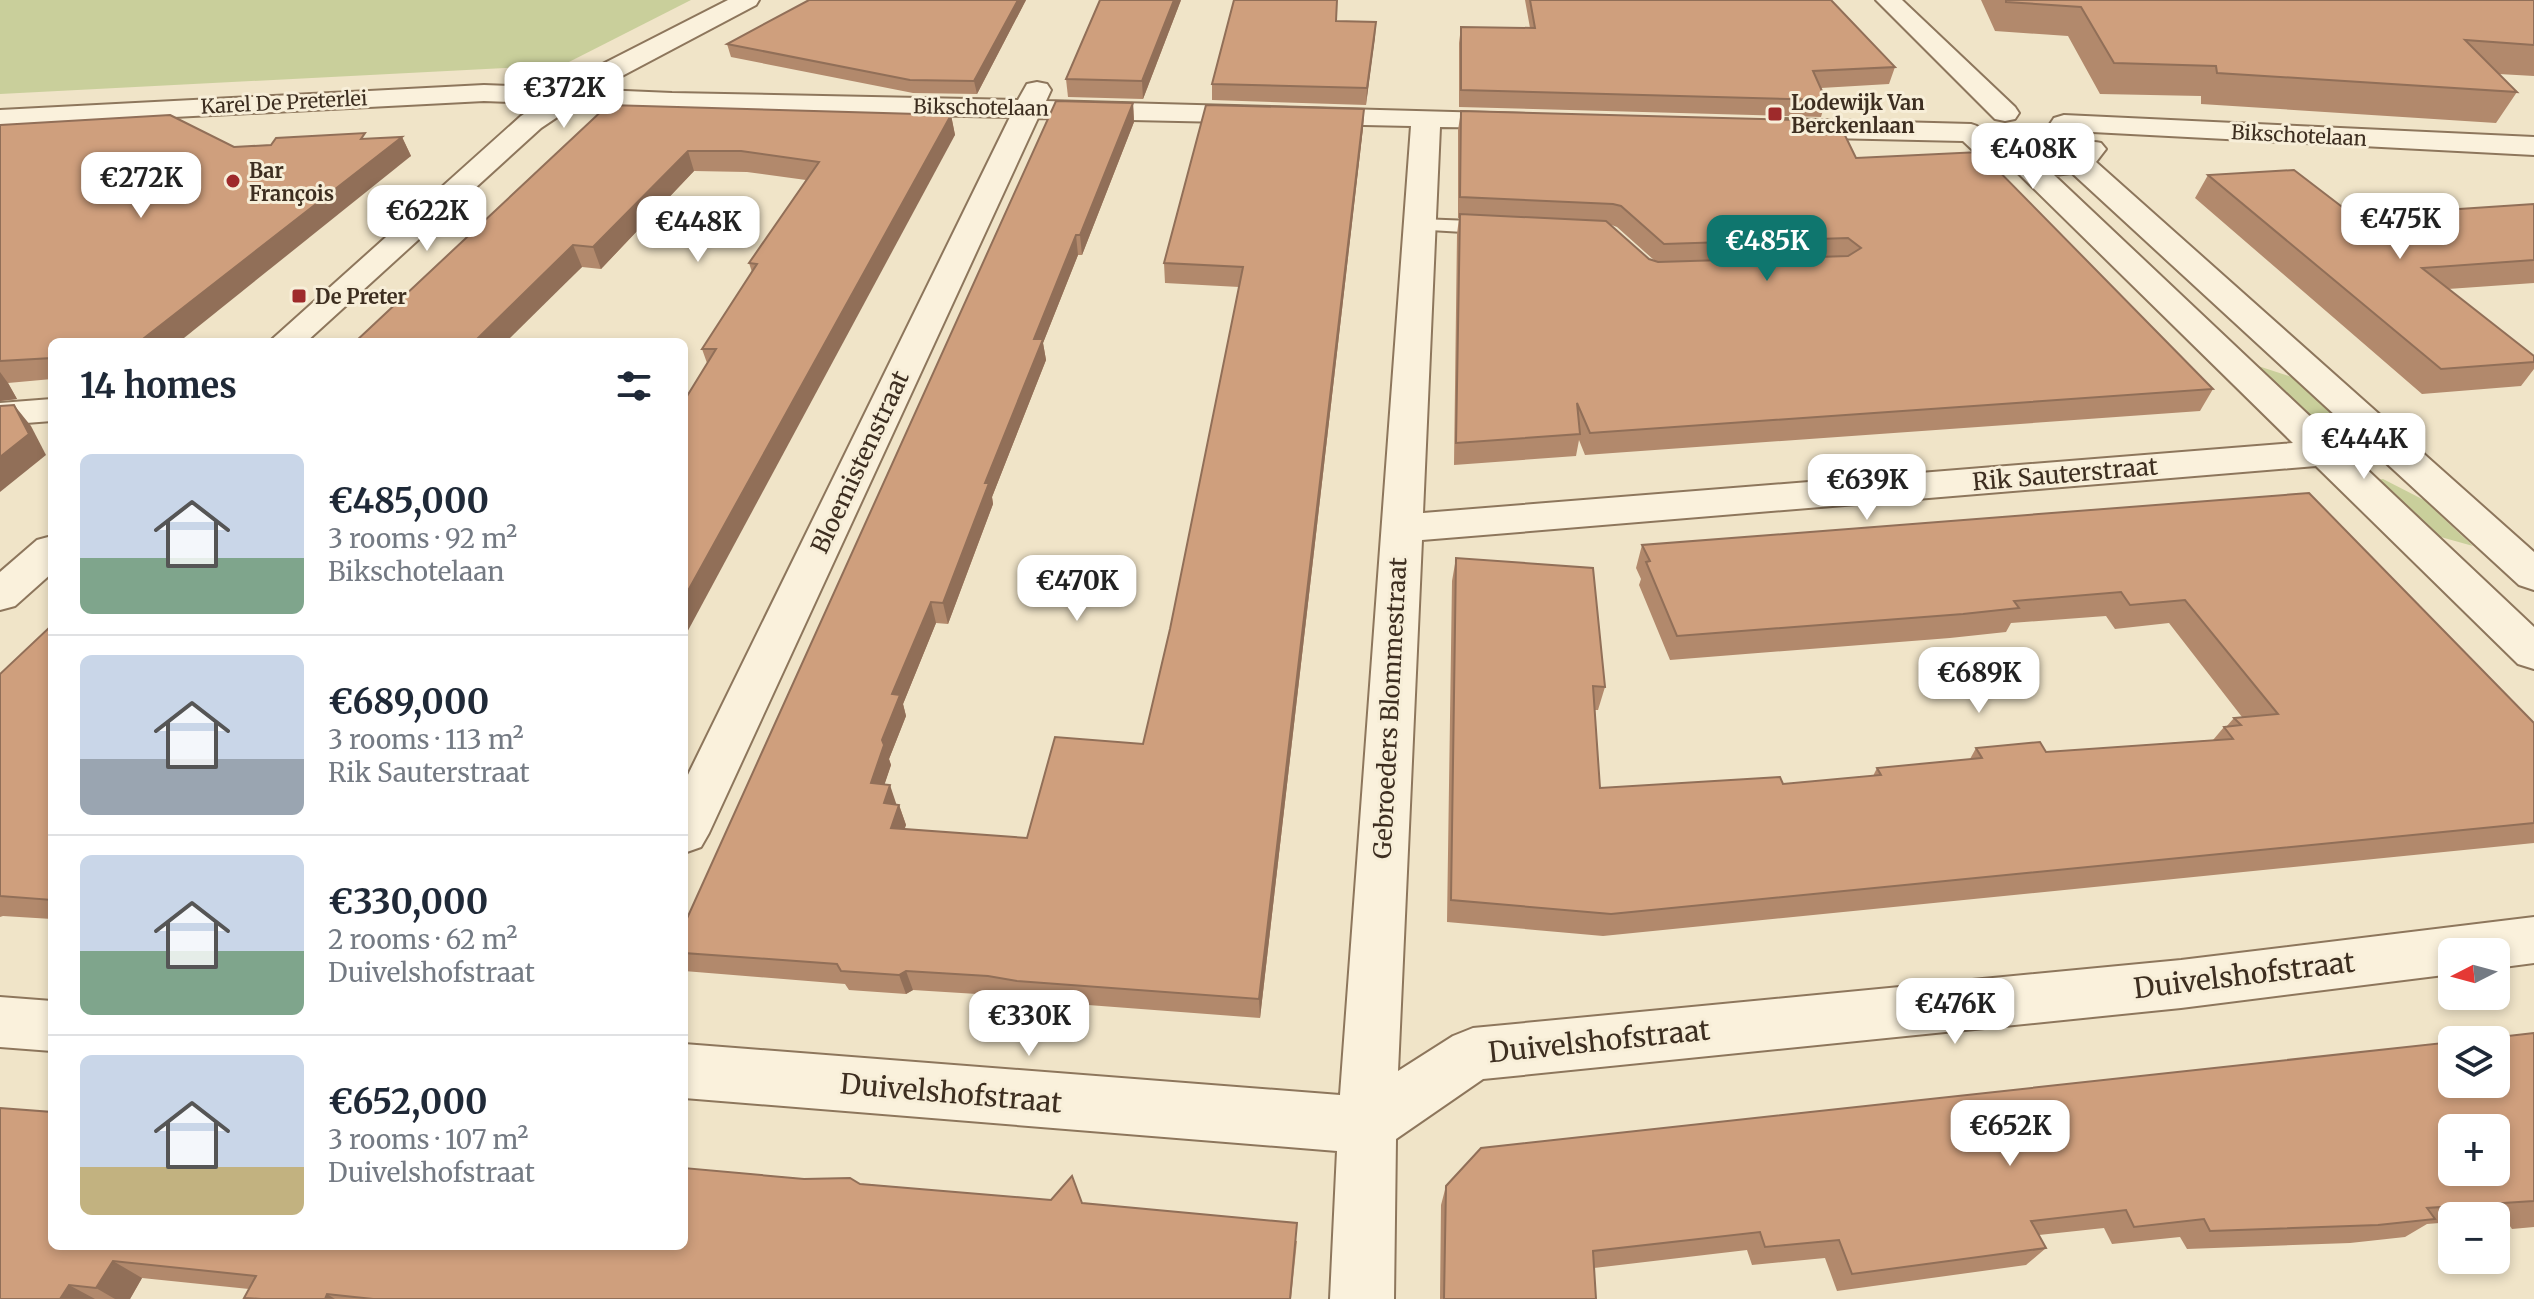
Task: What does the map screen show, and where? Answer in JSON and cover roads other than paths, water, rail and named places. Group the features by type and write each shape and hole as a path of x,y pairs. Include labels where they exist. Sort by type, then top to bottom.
{"street":[{"path":"290,338 522,130 567,97 626,62 747,0"},
{"path":"1888,0 2005,113"},
{"name":"Karel De Preterlei","path":"0,118 484,93 567,97"},
{"name":"Bikschotelaan","path":"567,97 1033,99 1537,121"},
{"name":"Bloemistenstraat","path":"688,825 1033,99"},
{"path":"1759,127 1971,133 1975,122 1982,117 2005,113"},
{"name":"Bikschotelaan","path":"2005,113 2035,115 2064,124 2534,146"},
{"name":"Gebroeders Blommestraat","path":"1362,1299 1367,1125 1426,118"},
{"name":"Bikschotelaan","path":"2064,124 2088,140 2085,156"},
{"name":"Bikschotelaan","path":"1971,133 1993,153 2044,166 2085,156 2534,169"},
{"path":"2085,156 2534,575"},
{"path":"2024,163 2534,653"},
{"path":"0,414 48,410"},
{"name":"Rik Sauterstraat","path":"1400,528 2395,447"},
{"path":"0,595 48,553"},
{"name":"Duivelshofstraat","path":"688,1071 1367,1125 1473,1054 2181,984 2534,940"},
{"path":"0,1022 48,1026"}],"lane":[{"path":"1420,225 1514,229"}],"place":[{"name":"Lodewijk Van Berckenlaan","path":"1775,114"},
{"name":"Bar François","path":"233,181"},
{"name":"De Preter","path":"299,296"}]}
